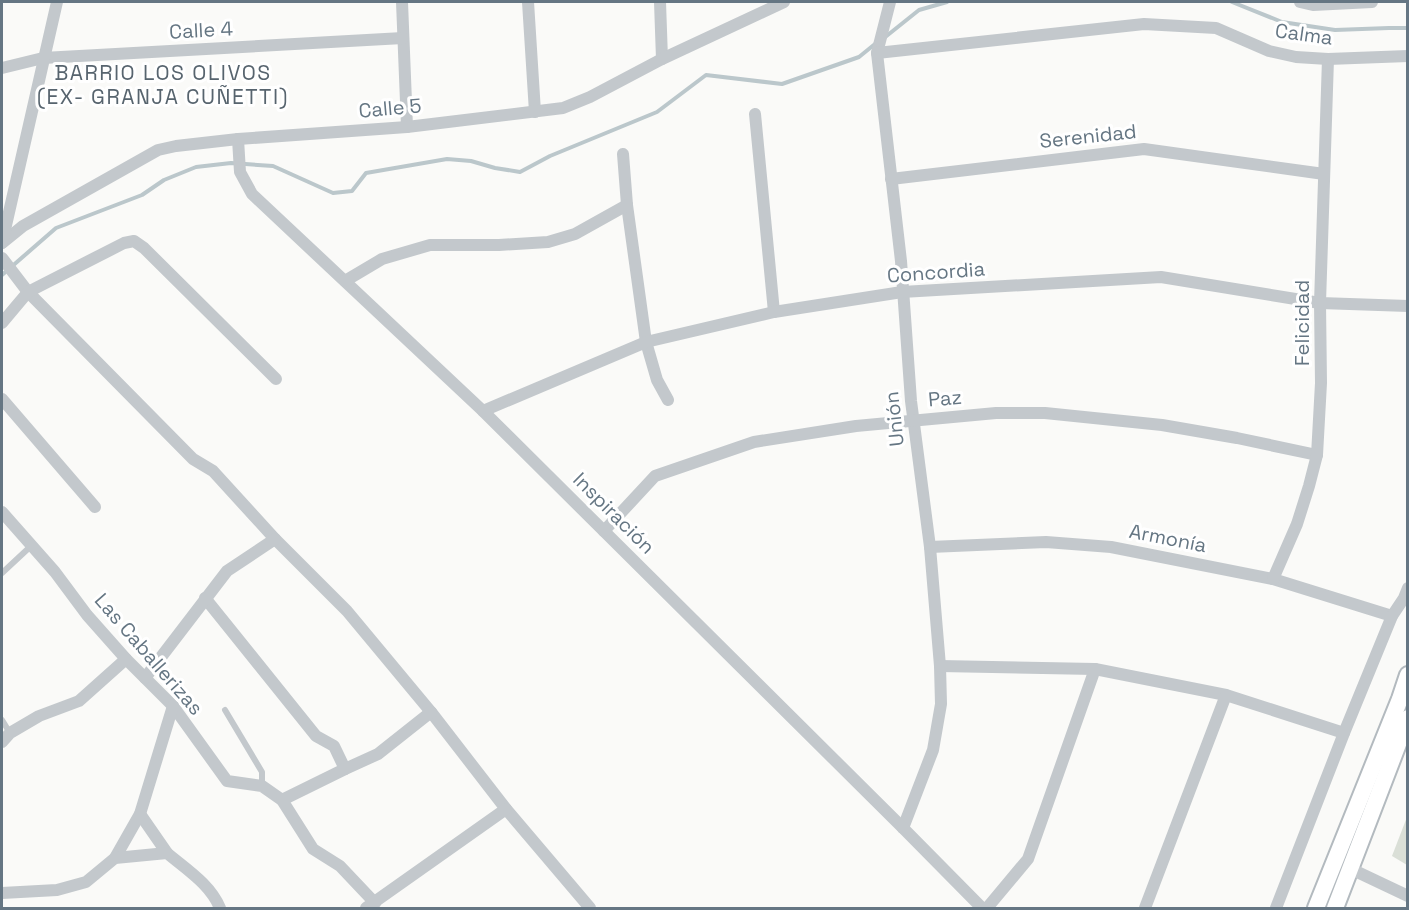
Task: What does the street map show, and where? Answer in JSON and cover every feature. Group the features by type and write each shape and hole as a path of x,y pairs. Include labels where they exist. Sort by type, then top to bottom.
{"main road":[{"path":"1316,909 1400,699 1407,675"},
{"path":"1335,909 1407,718"}],"street":[{"path":"2,243 57,2"},
{"path":"402,2 407,127"},
{"path":"528,2 535,112"},
{"path":"660,2 662,59"},
{"name":"Calle 5","path":"2,243 23,226 158,150 238,139 407,127 563,108 784,2"},
{"name":"Unión","path":"890,2 877,53 903,292 914,421 930,547 941,704 933,750 903,828"},
{"path":"1300,2 1313,4 1372,2"},
{"name":"Calma","path":"877,53 1144,24 1216,28 1269,51 1296,57 1328,59 1407,56"},
{"name":"Calle 4","path":"2,68 43,58 404,38"},
{"name":"Felicidad","path":"1273,579 1297,524 1317,455 1321,383 1320,303 1328,59"},
{"path":"755,114 774,312"},
{"name":"Inspiración","path":"238,139 240,172 252,194 483,411 982,909"},
{"name":"Serenidad","path":"891,179 1144,149 1323,174"},
{"path":"623,154 627,206 646,342 657,380 668,400"},
{"path":"345,281 382,259 430,245 548,242 575,234 627,206"},
{"path":"2,323 28,292 124,243 134,241 276,379"},
{"path":"4,261 28,292 193,459 213,471 275,539 347,611 431,712 585,907"},
{"name":"Concordia","path":"483,411 646,342 774,312 903,292 1161,277 1320,303 1407,306"},
{"path":"2,399 95,507"},
{"name":"Paz","path":"604,531 655,476 754,442 856,426 996,413 1045,413 1162,425 1317,455"},
{"name":"Las Caballerizas","path":"2,512 55,572 87,615 126,659 173,706 227,781 262,786 282,800 313,849 340,866 370,906"},
{"path":"145,678 227,571 275,539"},
{"name":"Armonía","path":"930,547 1047,542 1111,547 1273,579 1392,616"},
{"path":"1279,908 1344,733 1392,616 1404,598 1407,588"},
{"path":"205,598 315,736 334,746 345,769"},
{"path":"2,742 10,733 39,716 79,701 126,659"},
{"path":"940,666 1095,669 1226,695 1344,733"},
{"path":"987,909 1028,859 1095,669"},
{"path":"1144,909 1226,695"},
{"path":"2,893 57,890 86,882 115,858 140,814 173,706"},
{"path":"282,800 378,754 431,712"},
{"path":"370,906 506,809"},
{"path":"140,814 167,853 203,883 215,897 220,909"},
{"path":"115,858 167,853"},
{"path":"1351,869 1407,896"}],"lane":[{"path":"2,573 31,546"},
{"path":"225,710 262,772 262,786"},
{"path":"2,720 10,733"}],"shaded area":[{"path":"1407,817 1407,865 1392,856"}],"waterway":[{"path":"884,38 919,10 947,2"},
{"path":"1232,2 1282,22 1335,30 1408,28"},
{"path":"2,275 56,228 142,195 164,180 196,167 231,163 273,166 333,193 352,191 366,173 447,159 471,161 520,172 550,156 657,112 706,75 782,84 859,57 875,44"}],"district":[{"name":"BARRIO LOS OLIVOS (EX- GRANJA CUÑETTI)","path":"163,84"}]}
